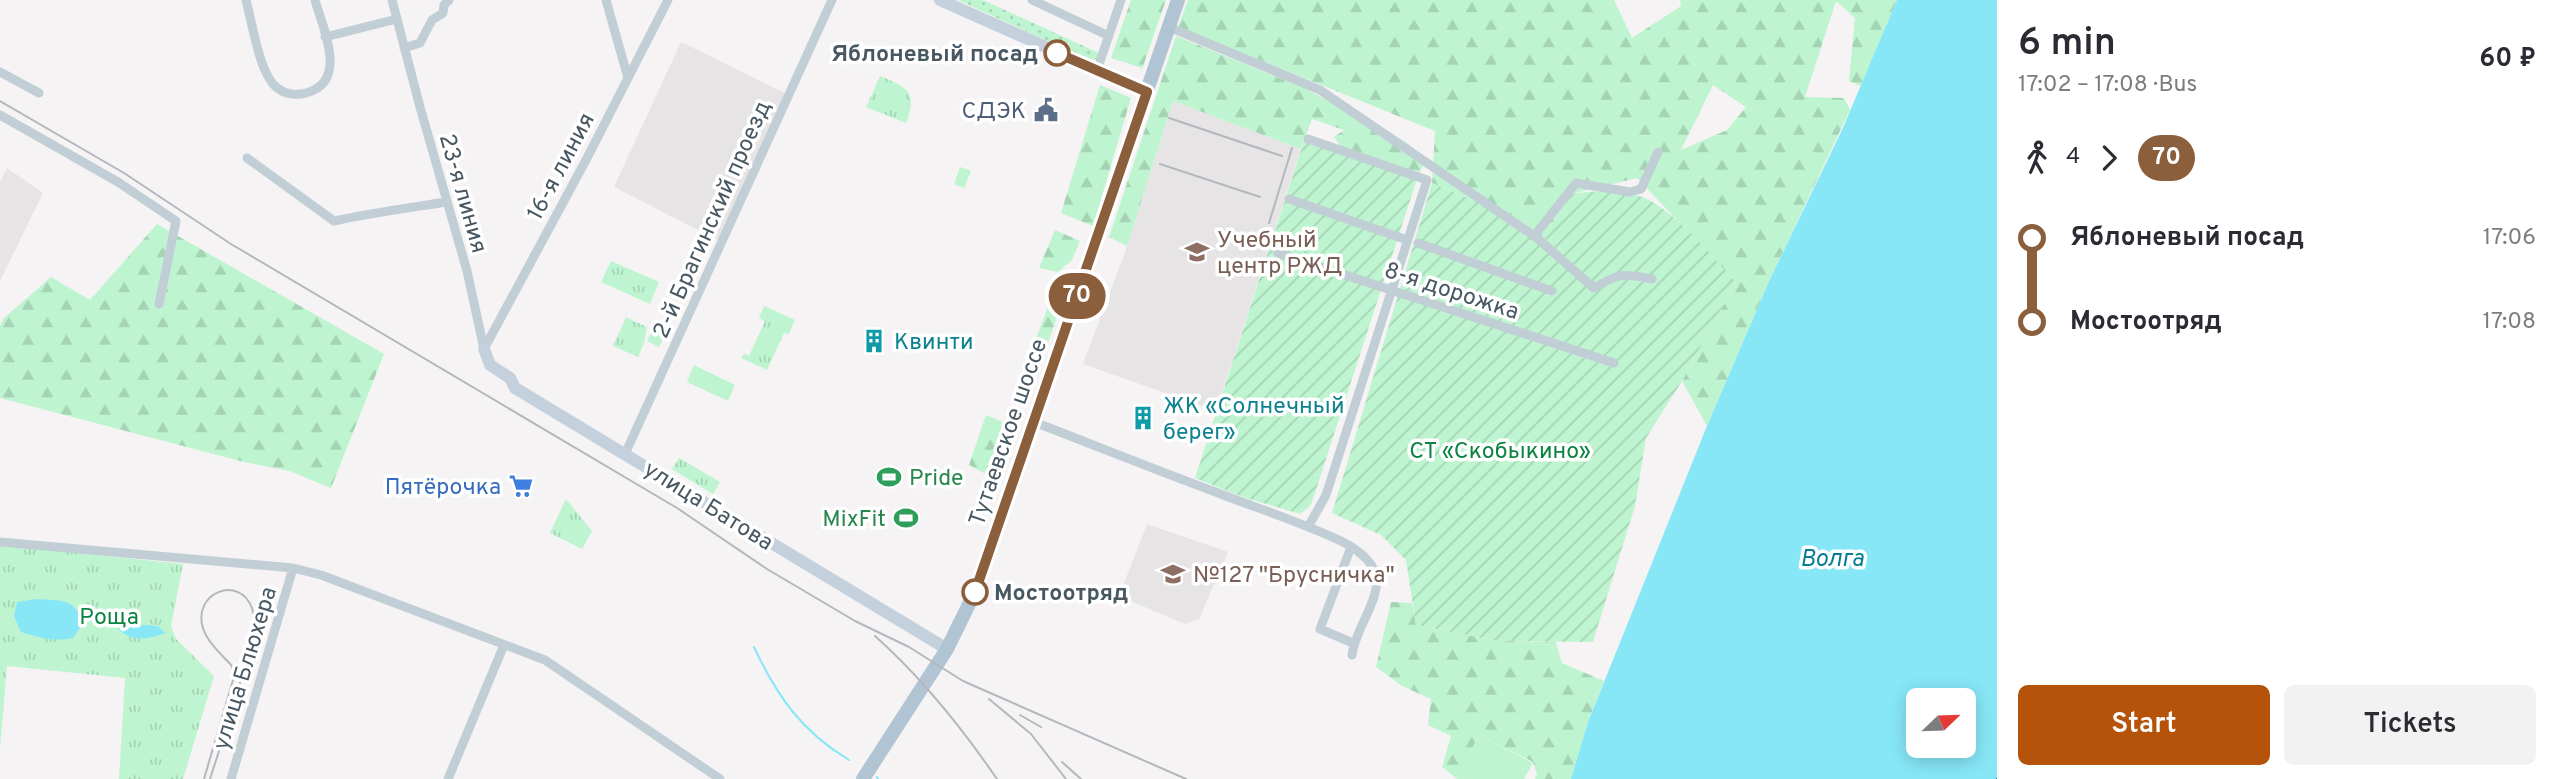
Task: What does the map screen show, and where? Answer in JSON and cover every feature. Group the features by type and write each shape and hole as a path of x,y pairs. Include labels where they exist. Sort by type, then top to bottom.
{"main road":[{"name":"Тутаевское шоссе","path":"863,779 947,649 980,580 1178,0"}],"street":[{"path":"246,0 260,54 274,85 294,94 313,90 326,82 329,75 330,55 315,0"},
{"name":"23-я линия","path":"392,0 467,271 484,349"},
{"path":"404,48 420,43 432,20 443,13 444,5 449,0"},
{"path":"606,0 628,78"},
{"name":"16-я линия","path":"484,349 668,0"},
{"name":"2-й Брагинский проезд","path":"625,454 832,0"},
{"path":"940,0 1147,92"},
{"path":"1032,0 1109,36"},
{"path":"1097,71 1121,0"},
{"path":"325,37 397,19"},
{"path":"1169,27 1320,90 1537,238 1594,288 1615,275 1652,279"},
{"path":"0,72 39,93"},
{"path":"0,115 118,182 176,221 159,304"},
{"path":"1308,139 1427,180 1326,495 1308,527"},
{"path":"1537,238 1538,231 1576,183 1630,192 1641,189 1658,152"},
{"path":"247,158 334,221 389,209 405,210 446,202"},
{"path":"1289,199 1407,240"},
{"path":"1418,243 1552,291"},
{"name":"8-я дорожка","path":"1278,253 1614,363"},
{"name":"улица Батова","path":"484,349 490,365 510,378 515,388 947,649"},
{"path":"1034,422 1308,527 1351,547 1372,565 1376,582 1376,589 1353,643 1352,655"},
{"path":"0,542 293,568 321,575 545,660 720,779"},
{"path":"1351,547 1320,629 1353,643"},
{"name":"улица Блюхера","path":"231,779 293,568"},
{"path":"449,779 504,645"}],"shaded area":[{"path":"681,42 785,93 718,240 614,187"},
{"name":"Учебный центр РЖД","path":"1173,101 1301,149 1216,411 1083,364 1123,258"},
{"path":"7,168 43,193 0,281 0,182"},
{"name":"№127 \"Брусничка\"","path":"1147,524 1228,552 1199,619 1185,624 1119,596"}],"green space":[{"path":"958,0 983,0 1101,54 1090,60 1070,51 1069,44 1059,40 1056,45"},
{"path":"1131,0 1166,0 1141,72 1142,68 1111,58"},
{"path":"1188,0 1614,0 1632,38 1681,6 1680,0 1897,0 1861,86 1849,81 1855,18 1836,1 1805,97 1844,98 1850,110 1770,279 1707,426 1682,381 1736,282 1637,178 1571,194 1543,238 1492,208 1432,183 1435,131 1178,27","holes":["1713,85 1746,107 1727,130 1681,150"]},
{"path":"1176,36 1304,88 1406,142 1426,161 1419,173 1340,146 1334,137 1344,130 1312,119 1301,149 1173,101 1127,246 1109,237"},
{"path":"880,76 908,92 911,104 906,123 866,107"},
{"path":"1100,85 1131,98 1093,226 1061,213"},
{"path":"1305,138 1418,176 1311,505 1300,514 1243,497 1195,478"},
{"path":"960,167 971,171 964,188 954,184"},
{"name":"СТ «Скобыкино»","path":"1432,183 1492,208 1543,238 1571,194 1633,194 1654,203 1679,222 1736,282 1682,381 1646,438 1635,506 1593,642 1498,641 1416,625 1406,560 1381,535 1332,513"},
{"path":"157,224 384,354 331,488 290,471 244,462 0,398 0,326 3,319 51,277 90,300"},
{"path":"1055,230 1080,241 1072,260 1058,272 1039,268"},
{"path":"611,261 659,282 650,304 601,282"},
{"path":"1051,299 1061,306 1028,399 1015,395"},
{"path":"764,306 795,320 789,334 784,333 767,370 741,358 744,354 749,356 765,321 759,318"},
{"path":"626,317 647,327 638,357 613,346"},
{"path":"657,321 669,327 659,347 647,341"},
{"path":"694,365 735,385 728,401 687,382"},
{"path":"986,415 1017,428 999,481 969,465"},
{"path":"679,458 720,482 713,494 672,469"},
{"path":"566,499 592,531 582,549 550,533"},
{"name":"Роща","path":"0,545 183,564 171,626 176,639 214,676 183,779 119,779 125,678 7,666 0,749"},
{"path":"1391,602 1412,603 1416,625 1498,641 1556,642 1562,663 1604,681 1571,779 1535,779 1537,775 1533,762 1479,735 1457,779 1442,767 1451,736 1428,725 1431,699 1402,686 1376,667"},
{"path":"1479,735 1533,763 1524,779 1457,779"}],"water":[{"name":"Волга","path":"1897,0 1997,0 1997,779 1571,779 1588,722 1707,426 1770,279 1842,130"},
{"path":"37,599 67,602 76,609 82,625 73,638 47,639 21,632 14,616 17,602"},
{"path":"158,626 165,633 135,638 118,629"}],"waterway":[{"path":"754,647 792,711 817,737 849,760"}],"tram line":[{"path":"204,779 233,680 232,666 208,638 201,616 210,597 228,590 246,598 252,608 253,620 245,664 210,779"}],"railway":[{"path":"0,101 124,173 231,244 677,508 767,569 855,621 909,647 963,681 1186,779"},
{"path":"1169,118 1282,156"},
{"path":"1269,223 1292,148"},
{"path":"1160,164 1260,197"},
{"path":"875,636 909,668 940,704 997,779"},
{"path":"989,699 1031,734 1066,779"},
{"path":"1020,715 1041,727"},
{"path":"1062,762 1081,779"}],"bus line":[{"name":"70","path":"975,592 1147,92 1057,53"}],"place":[{"name":"Яблоневый посад","path":"1057,53"},
{"name":"СДЭК","path":"1046,110"},
{"name":"Учебный центр РЖД","path":"1197,252"},
{"name":"Квинти","path":"874,341"},
{"name":"ЖК «Солнечный берег»","path":"1143,418"},
{"name":"Pride","path":"889,477"},
{"name":"Пятёрочка","path":"521,486"},
{"name":"MixFit","path":"906,518"},
{"name":"№127 \"Брусничка\"","path":"1173,574"},
{"name":"Мостоотряд","path":"975,592"}]}
